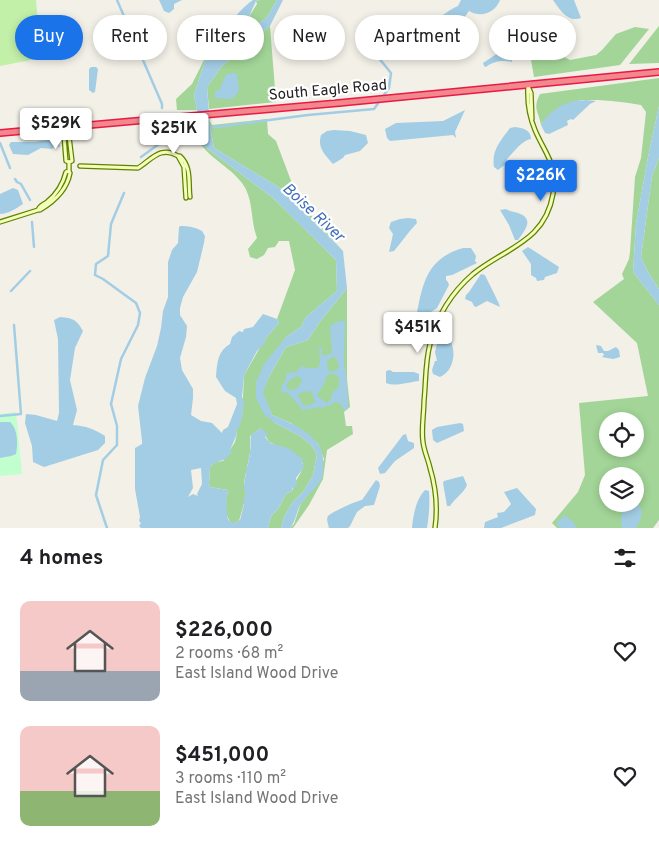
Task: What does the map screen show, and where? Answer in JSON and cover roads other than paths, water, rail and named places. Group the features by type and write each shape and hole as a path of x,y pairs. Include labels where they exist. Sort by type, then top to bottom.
{"highway":[{"name":"South Eagle Road","path":"0,133 659,72"}],"street":[{"path":"434,528 437,508 436,495 424,448 422,430 428,349 432,335 442,313 460,287 481,268 528,239 540,226 548,212 554,187 549,156 534,129 531,93 528,85"},
{"path":"170,118 171,153"},
{"path":"0,222 40,210 49,205 61,193 69,179 69,162 72,161 66,127"},
{"path":"80,166 138,168 159,153 171,153 180,156 184,160 188,198"}],"water":[{"path":"159,0 182,0 174,4 174,9 169,13 164,11"},
{"path":"253,0 260,0 256,1 250,15 237,15"},
{"path":"277,0 283,0 270,26 264,31 264,19"},
{"path":"461,0 500,0 495,8 487,13 478,14 469,11 466,15 442,15 458,6"},
{"path":"553,0 574,0 581,18 576,19 576,15 566,15"},
{"path":"489,59 512,60 512,62 492,63 486,67 483,63"},
{"path":"229,60 222,66 207,87 210,127 214,148 280,188 343,251 347,288 308,340 286,347 270,375 263,392 272,415 299,427 307,433 314,439 323,455 321,480 301,504 290,528 281,528 285,515 293,502 303,492 313,475 317,454 312,446 300,436 275,423 264,414 256,398 256,383 264,364 286,337 301,327 306,317 337,291 336,260 273,198 204,146 194,95 205,61"},
{"path":"91,67 98,69 95,92 93,93 89,90 89,69"},
{"path":"237,74 239,91 232,99 215,98 215,92 219,90 226,75"},
{"path":"596,101 590,104 573,120 567,121 568,125 549,134 545,133 541,125 555,110 569,102"},
{"path":"659,106 659,158 652,176 641,257 659,289 659,305 633,272 636,224"},
{"path":"465,110 455,132 456,138 453,135 390,141 387,138 385,129 396,123 443,121"},
{"path":"515,127 528,132 531,139 518,147 507,159 507,163 498,170 494,167 493,161 495,151 510,128"},
{"path":"334,130 366,135 368,143 360,151 345,155 333,164 322,151 320,140 321,135 327,131"},
{"path":"59,140 60,147 55,146 52,149 41,148 28,155 13,154 9,145 11,142 35,142"},
{"path":"13,188 18,190 23,204 9,212 0,214 0,194"},
{"path":"506,209 523,215 526,218 527,225 518,240 515,240 500,210"},
{"path":"408,218 416,219 417,223 394,251 389,252 393,234 389,228 391,222"},
{"path":"186,226 197,229 202,231 205,236 197,272 183,297 180,308 180,315 187,326 180,358 182,370 193,389 191,415 201,421 212,423 222,433 228,427 237,404 236,398 225,391 216,377 221,354 230,344 232,337 239,331 243,332 244,329 253,327 263,314 277,319 279,323 265,339 266,342 257,351 244,375 242,397 245,403 243,405 241,423 236,431 237,434 230,450 232,452 226,458 210,467 209,483 210,487 228,490 228,520 234,523 240,520 244,504 243,499 246,496 244,484 250,455 251,435 261,428 268,434 265,437 270,443 288,448 303,459 304,467 296,478 297,486 286,494 278,509 271,516 268,528 141,528 139,526 141,523 139,521 135,489 135,448 142,444 142,441 138,406 145,378 157,346 163,311 168,297 168,262 172,250 178,243 179,227","holes":["201,468 202,484 197,494 198,496 193,494 188,497 193,488 191,470"]},
{"path":"528,247 559,267 557,273 545,277 544,280 537,281 531,275 531,264 522,251"},
{"path":"463,248 471,248 476,256 475,261 477,263 446,276 449,285 437,308 431,312 428,327 418,327 415,323 427,276 440,259"},
{"path":"481,274 485,275 500,307 487,301 476,307 472,302 465,299"},
{"path":"60,317 74,320 83,331 75,348 70,380 77,410 73,425 86,427 105,436 105,443 98,450 44,467 33,462 32,446 25,423 26,414 57,421 59,413 58,339 54,320"},
{"path":"339,321 345,321 344,364 348,409 344,410 341,404 336,402 323,408 303,410 287,392 282,393 281,386 285,382 287,373 296,372 302,366 318,368 320,364 319,347 322,348 321,354 324,356 332,353 330,326","holes":["332,357 336,358 339,366 336,371 329,371 327,361","334,374 339,377 339,387 332,393 331,399 327,403 317,396 325,382 326,376","297,376 302,381 297,389 289,390 286,386 290,380","307,391 312,393 315,401 313,404 304,406 298,396 300,393"]},
{"path":"440,332 450,340 453,347 453,361 446,373 440,377 433,374 432,370 435,361 437,361 435,352"},
{"path":"596,345 601,346 604,351 616,347 619,350 620,357 613,359 602,357 603,353 598,353"},
{"path":"390,370 393,372 414,372 419,374 419,381 398,384 386,383 386,371"},
{"path":"0,422 10,422 13,425 17,441 16,454 0,458"},
{"path":"463,424 464,431 437,443 433,440 432,430 437,427"},
{"path":"406,434 408,441 414,443 414,448 395,461 385,473 380,474 378,468 403,435"},
{"path":"463,476 467,485 466,488 450,506 447,506 444,481"},
{"path":"376,480 380,486 374,505 365,506 357,512 348,528 329,528 328,516 362,500"},
{"path":"517,488 536,509 535,515 501,528 484,528 485,522 498,517 497,513 504,512 511,504 504,492"},
{"path":"425,490 429,491 427,528 412,528 417,503"},
{"path":"622,512 642,512 636,528 622,528"},
{"path":"565,515 575,524 576,528 560,528 556,524"}],"waterway":[{"path":"117,0 162,104 162,108"},
{"path":"209,128 308,115 374,109 389,88 391,73 380,60"},
{"path":"141,157 163,141 163,132"},
{"path":"0,143 10,168"},
{"path":"15,179 21,184 30,200"},
{"path":"107,528 96,495 103,460 117,445 117,426 111,404 121,359 138,325 140,313 136,303 95,275 96,264 108,256 111,224 124,193"},
{"path":"32,222 34,247"},
{"path":"11,291 30,271"},
{"path":"0,416 21,414 14,325"}],"water label":[{"name":"Boise River","path":"313,213"}]}
